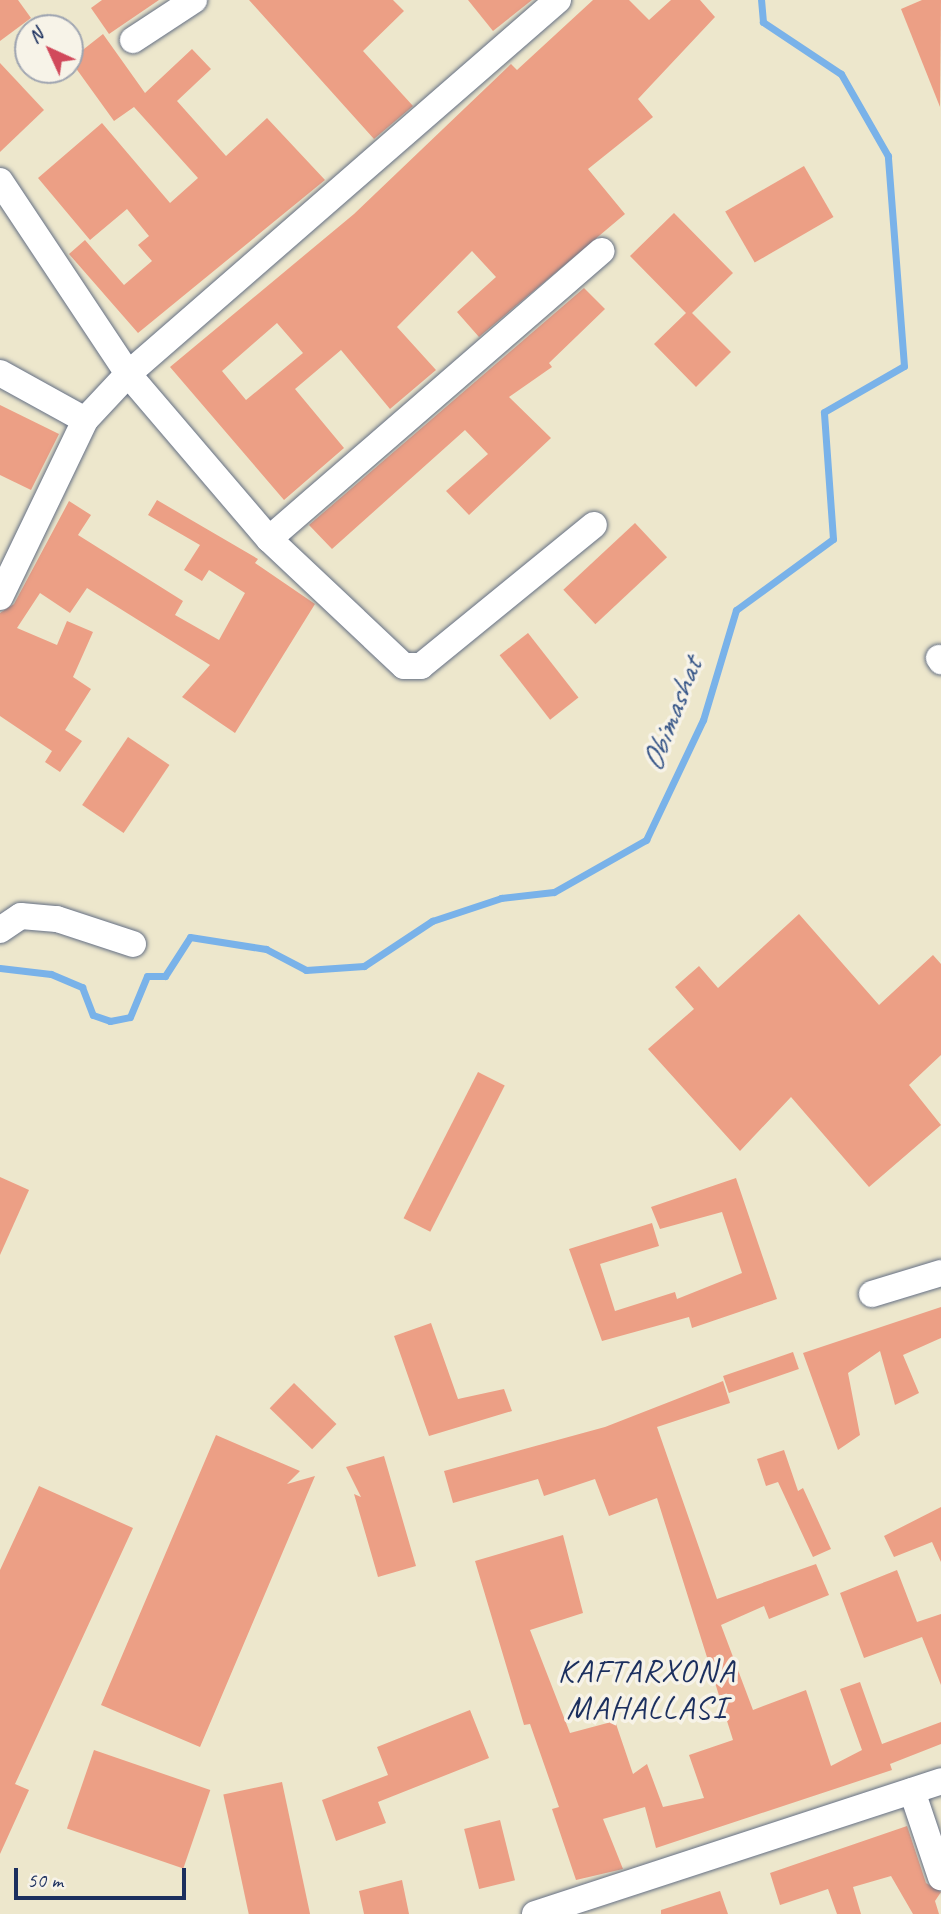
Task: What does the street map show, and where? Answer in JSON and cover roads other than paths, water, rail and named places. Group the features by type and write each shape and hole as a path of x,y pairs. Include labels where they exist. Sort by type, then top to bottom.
{"street":[{"path":"133,40 194,0"},
{"path":"0,597 85,420 128,374 558,0"},
{"path":"0,181 128,374 269,539 404,666 421,666 594,525"},
{"path":"269,539 602,251"},
{"path":"0,373 85,420"},
{"path":"0,930 21,916 57,919 133,944"},
{"path":"872,1294 941,1273"},
{"path":"535,1914 941,1781"},
{"path":"912,1791 941,1877"}],"waterway":[{"name":"Obimashat","path":"0,968 51,974 82,987 93,1015 110,1021 130,1017 147,976 165,976 190,937 266,949 306,970 364,966 432,921 501,898 554,892 646,840 703,720 736,610 833,539 824,412 904,366 888,156 841,74 763,22 761,0"}],"district":[{"name":"KAFTARXONA MAHALLASI","path":"647,1690"}]}
